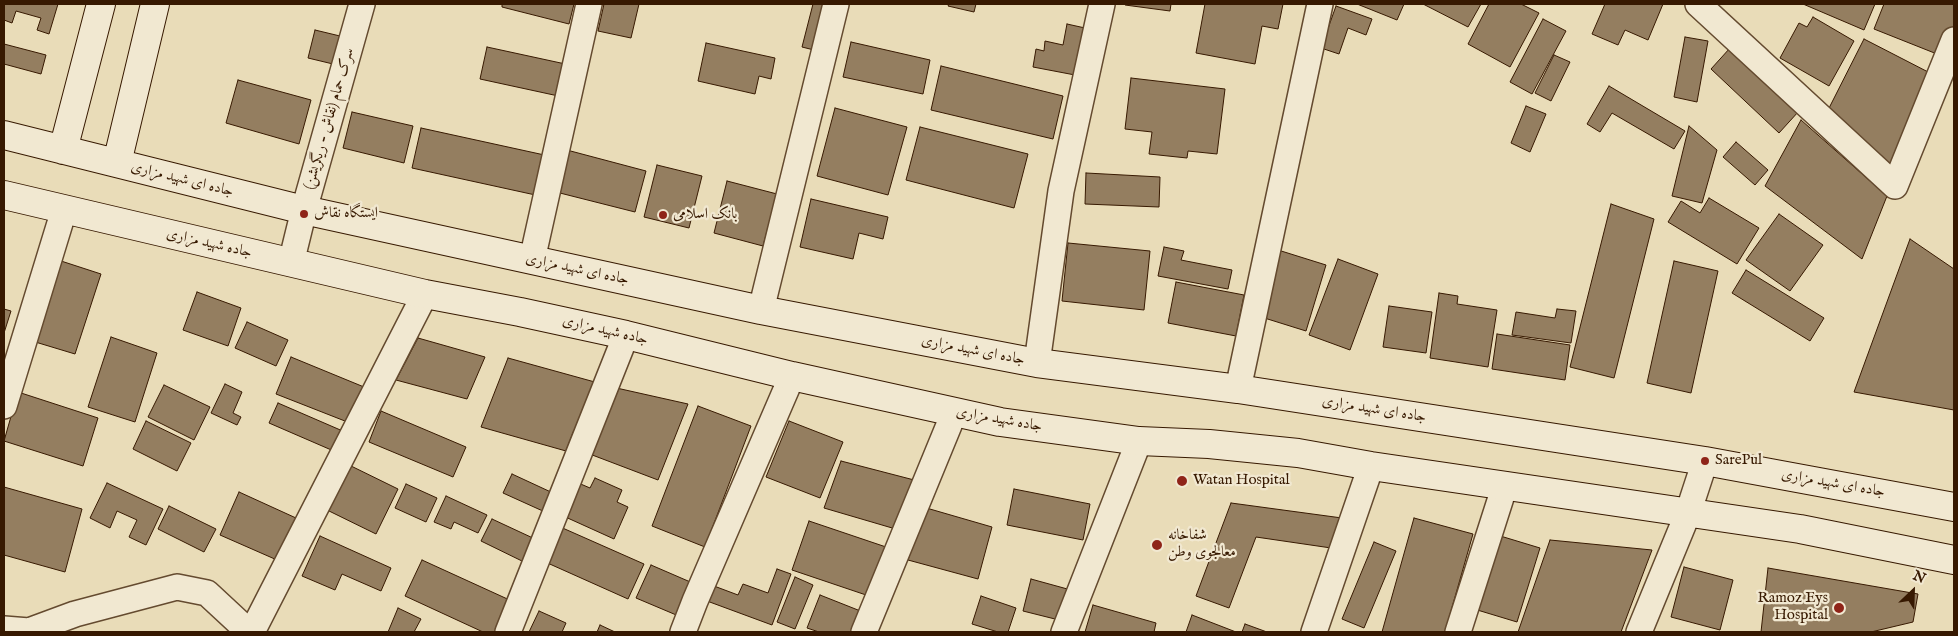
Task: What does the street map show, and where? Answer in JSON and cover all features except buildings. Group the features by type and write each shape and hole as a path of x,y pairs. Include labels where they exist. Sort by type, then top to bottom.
{"main road":[{"path":"63,150 101,4"},
{"path":"117,163 155,4"},
{"name":"جاده ای شهید مزاری","path":"4,135 304,210 761,310 1037,363 1238,389 1705,461 1954,507"},
{"name":"جاده شهید مزاری","path":"4,196 424,294 626,335 954,413 1000,422 1139,440 1209,444 1298,453 1372,466"},
{"path":"1372,466 1800,529 1954,560"}],"street":[{"name":"سرک حمام (نقاش - ریگریشن)","path":"291,263 362,4"},
{"path":"532,260 589,4"},
{"path":"761,310 836,4"},
{"path":"1037,363 1061,191 1102,4"},
{"path":"1238,389 1320,4"},
{"path":"1699,4 1895,186 1954,40"},
{"path":"4,406 64,210"},
{"path":"4,629 29,631 75,614 177,587 207,593 250,632 424,294"},
{"path":"508,632 626,335"},
{"path":"683,632 792,376"},
{"path":"864,632 954,413"},
{"path":"1064,632 1139,440"},
{"path":"1639,632 1688,513 1705,461"},
{"path":"1314,632 1372,466"},
{"path":"1458,632 1505,485"}],"place":[{"name":"ایستگاه نقاش","path":"304,214"},
{"name":"بانک اسلامی","path":"663,215"},
{"name":"SarePul","path":"1705,461"},
{"name":"Watan Hospital","path":"1182,481"},
{"name":"شفاخانه معالجوی وطن","path":"1157,545"},
{"name":"Ramoz Eys Hospital","path":"1839,608"}]}
